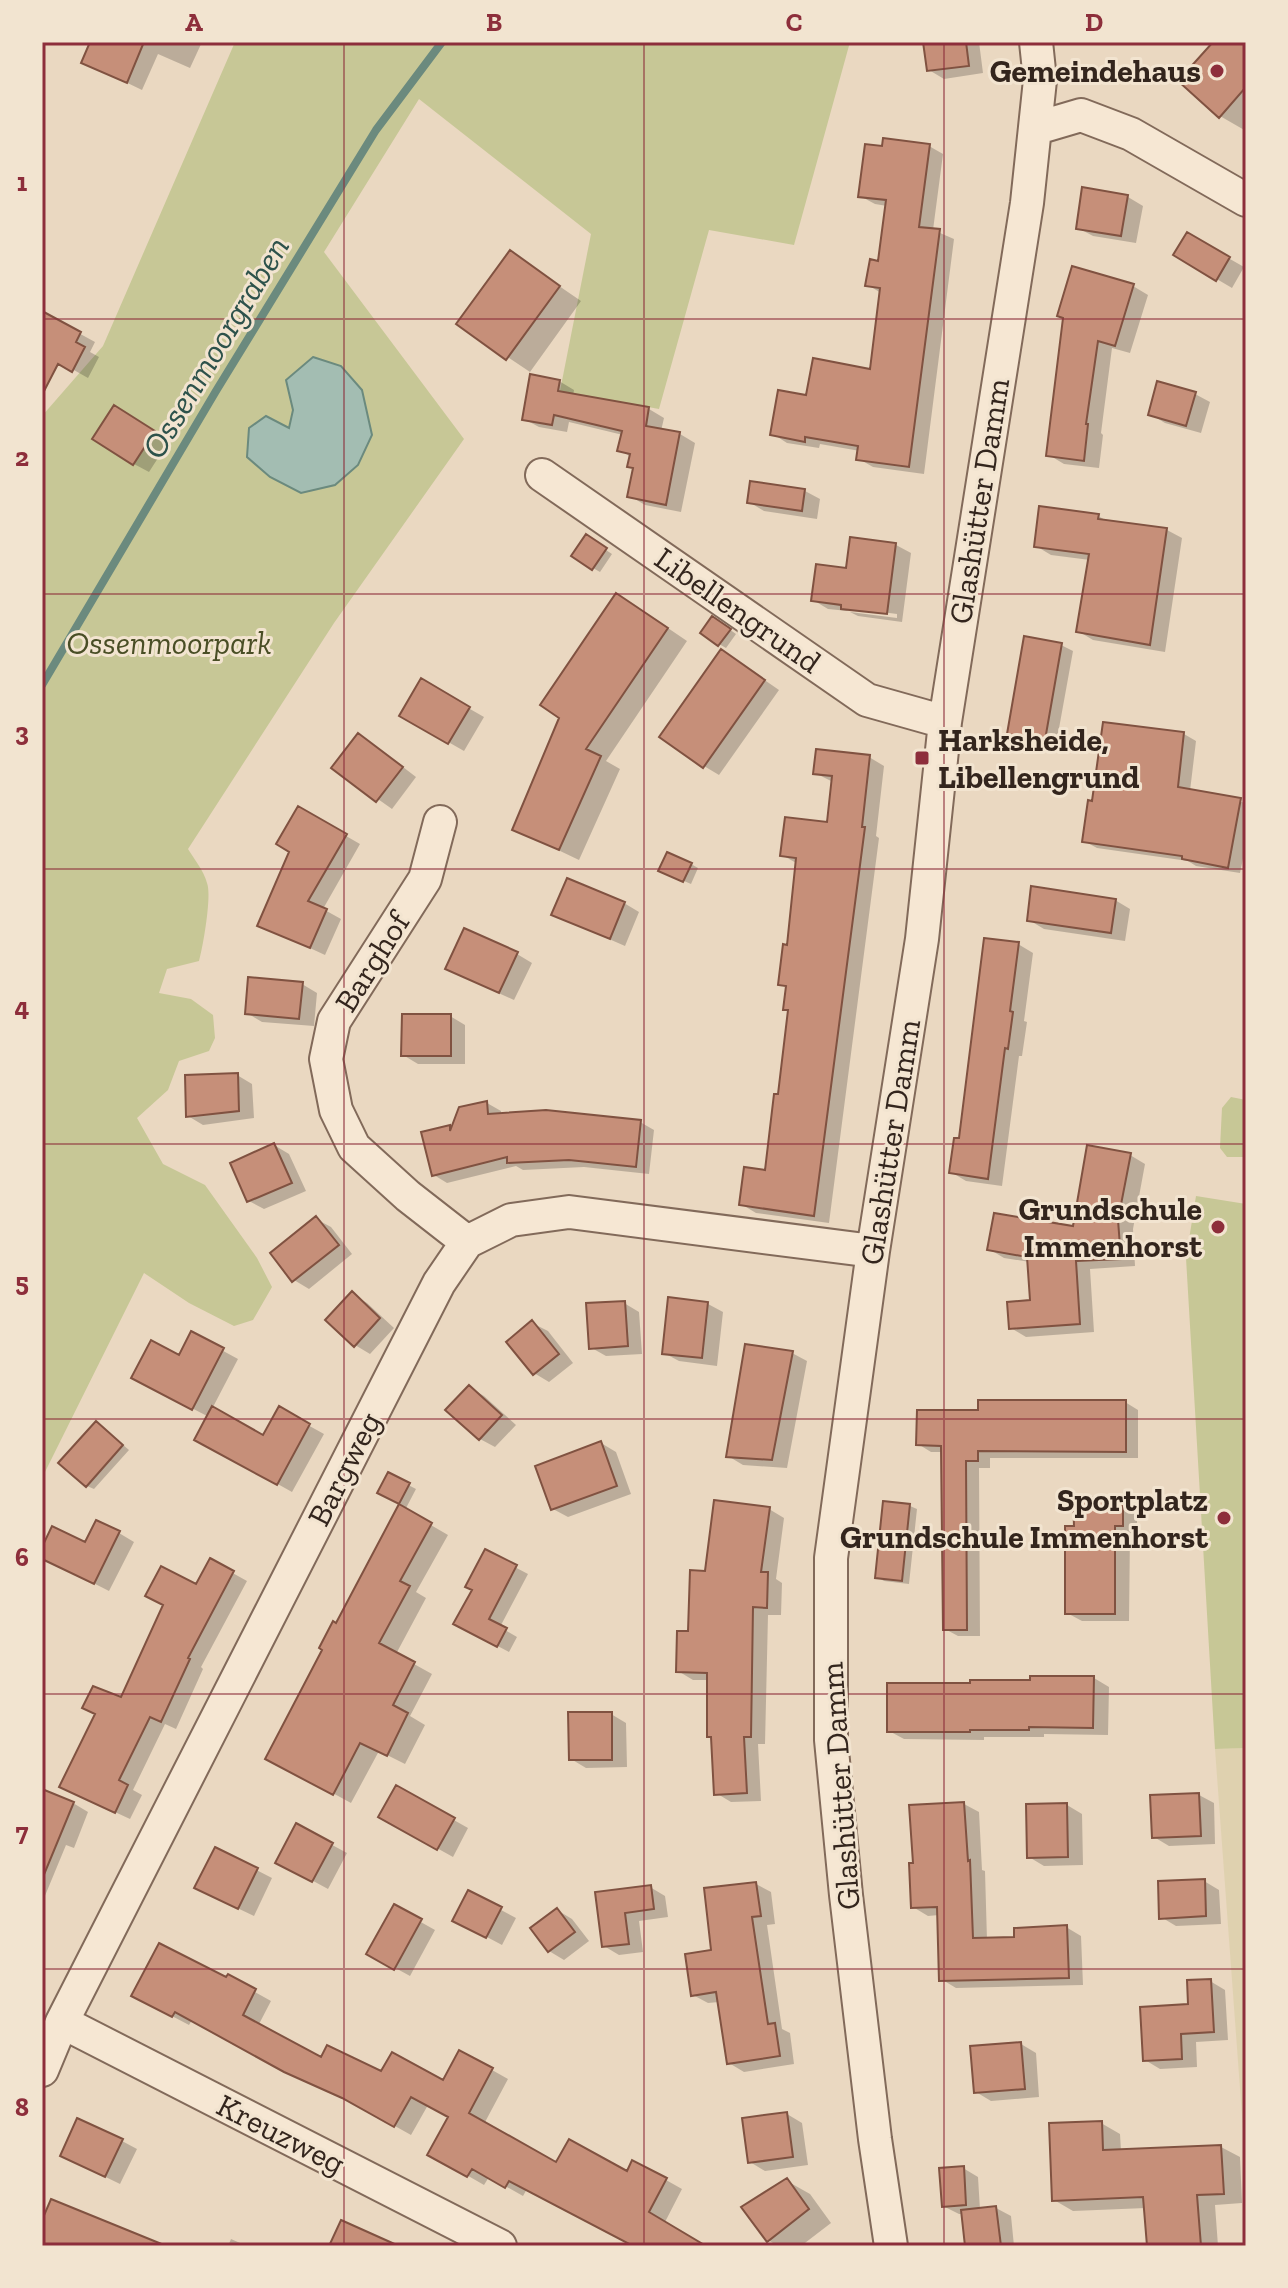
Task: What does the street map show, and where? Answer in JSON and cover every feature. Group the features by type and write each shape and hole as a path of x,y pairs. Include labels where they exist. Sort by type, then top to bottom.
{"street":[{"name":"Glashütter Damm","path":"891,2246 875,2139 831,1740 831,1558 873,1251 922,939 945,722 1037,128 1040,80 1036,42"},
{"path":"1037,128 1081,115 1131,134 1246,200"},
{"name":"Libellengrund","path":"542,475 867,700 945,722"},
{"name":"Barghof","path":"440,822 425,879 334,1021 326,1059 336,1110 354,1147 408,1196 467,1242"},
{"name":"Bargweg","path":"42,2070 62,2022 439,1283 467,1242 511,1220 569,1212 873,1251"},
{"name":"Kreuzweg","path":"62,2022 500,2246"}],"shaded area":[{"path":"313,357 341,366 362,390 372,435 358,465 335,485 301,493 270,477 247,457 249,428 266,416 289,428 293,410 286,380"},
{"path":"1246,1748 1246,2170 1215,1749"}],"green space":[{"name":"Ossenmoorpark","path":"235,42 850,42 794,245 709,230 659,409 560,391 591,234 419,99 324,252 464,439 334,623 188,849 204,874 208,889 203,945 199,961 167,969 159,993 191,999 213,1015 215,1038 209,1051 179,1061 168,1090 137,1118 163,1164 205,1185 257,1258 272,1287 253,1320 234,1326 189,1303 144,1273 42,1478 42,416 103,346","holes":["286,380 358,465 335,485 301,493 289,429 293,410"]},
{"path":"1231,1097 1246,1100 1246,1157 1227,1157 1220,1148 1222,1108"},
{"name":"Sportplatz Grundschule Immenhorst","path":"1196,1196 1246,1204 1246,1748 1215,1749 1186,1258"}],"building":[{"path":"90,42 144,42 127,83 81,63"},
{"path":"923,42 966,42 969,66 927,71"},
{"name":"Gemeindehaus","path":"1213,42 1246,42 1246,87 1219,118 1178,81"},
{"path":"883,138 930,144 919,227 940,229 909,467 856,460 858,446 805,437 805,442 770,435 778,390 806,395 813,358 870,369 880,288 865,286 870,259 878,261 886,200 858,197 865,144 882,146"},
{"path":"1082,187 1128,195 1121,236 1076,229"},
{"path":"1187,232 1230,257 1216,281 1173,255"},
{"path":"510,250 560,286 506,360 456,324"},
{"path":"1072,266 1134,284 1115,346 1098,341 1084,461 1046,456 1063,318 1057,316"},
{"path":"42,311 81,332 76,342 85,347 72,372 58,364 42,395"},
{"path":"530,374 560,380 558,391 649,407 646,426 680,432 666,505 627,497 633,468 627,467 630,454 617,451 622,431 554,415 552,425 522,420"},
{"path":"1157,381 1196,392 1186,426 1148,415"},
{"path":"114,405 155,431 133,465 92,439"},
{"path":"750,481 805,489 802,511 747,503"},
{"path":"1039,506 1099,514 1098,519 1167,528 1150,645 1076,632 1089,554 1034,547"},
{"path":"586,534 607,548 592,570 571,556"},
{"path":"850,537 896,543 887,614 841,609 841,605 811,601 816,564 846,568"},
{"path":"616,593 668,628 586,749 601,756 559,850 512,830 559,718 540,705"},
{"path":"712,616 731,629 718,646 700,633"},
{"path":"1024,636 1062,643 1045,740 1007,734"},
{"path":"721,649 765,680 703,768 659,737"},
{"path":"421,678 470,707 448,744 399,716"},
{"path":"1103,722 1184,732 1178,787 1241,798 1228,868 1182,859 1182,856 1082,842 1088,800 1092,801"},
{"path":"358,733 403,767 376,802 331,768"},
{"path":"816,749 870,755 862,827 865,827 814,1216 739,1205 744,1167 765,1170 788,1010 783,1010 786,986 778,985 783,944 787,945 796,858 780,856 785,817 827,822 832,776 813,774"},
{"path":"298,806 347,834 308,901 327,909 310,948 257,926 289,852 276,844"},
{"path":"667,852 692,863 683,882 658,871"},
{"path":"567,878 625,902 610,939 551,915"},
{"path":"1031,886 1116,899 1111,933 1027,921"},
{"path":"464,928 518,952 499,993 445,969"},
{"path":"984,938 1019,942 1010,1011 1013,1012 1008,1049 1005,1048 988,1179 949,1173 954,1138 959,1138"},
{"path":"248,977 303,982 299,1019 245,1014"},
{"path":"402,1014 451,1014 451,1056 401,1056"},
{"path":"238,1073 239,1111 186,1117 185,1075"},
{"path":"487,1101 488,1114 546,1110 641,1120 636,1167 569,1160 507,1163 507,1157 432,1176 421,1132 450,1125 450,1131 459,1107"},
{"path":"274,1143 292,1183 247,1202 230,1163"},
{"path":"1087,1145 1131,1153 1118,1220 1121,1259 1076,1261 1080,1324 1009,1329 1007,1302 1030,1300 1027,1257 987,1250 994,1213 1073,1226"},
{"path":"316,1216 339,1245 292,1282 270,1253"},
{"path":"352,1291 380,1318 354,1347 325,1320"},
{"path":"668,1297 708,1302 702,1358 662,1354"},
{"path":"625,1301 628,1346 589,1349 586,1303"},
{"path":"532,1320 559,1354 533,1375 506,1342"},
{"path":"191,1331 224,1348 192,1410 131,1378 151,1340 179,1355"},
{"path":"745,1344 793,1351 772,1460 726,1457"},
{"path":"469,1385 502,1415 479,1440 445,1410"},
{"path":"978,1400 1126,1400 1126,1452 978,1451 978,1461 966,1461 967,1630 943,1630 941,1446 916,1445 917,1410 978,1410"},
{"path":"212,1406 263,1435 279,1406 310,1424 277,1485 194,1440"},
{"path":"96,1421 123,1445 86,1487 58,1463"},
{"path":"601,1441 617,1486 551,1510 535,1466"},
{"path":"388,1472 410,1483 399,1504 377,1493"},
{"path":"1073,1497 1123,1497 1123,1526 1115,1526 1115,1614 1065,1614 1065,1526 1074,1526"},
{"path":"714,1500 770,1507 761,1572 768,1572 767,1608 753,1607 751,1737 744,1737 747,1793 714,1795 711,1737 707,1737 707,1673 676,1672 677,1631 688,1631 690,1570 705,1571"},
{"path":"883,1501 910,1504 902,1581 875,1578"},
{"path":"399,1504 432,1523 400,1581 410,1586 379,1643 415,1662 393,1705 408,1713 387,1756 360,1743 333,1795 265,1759 322,1650 319,1648 333,1621 336,1623"},
{"path":"96,1520 120,1531 94,1584 42,1559 42,1547 52,1526 85,1542"},
{"path":"485,1549 517,1565 489,1619 507,1628 497,1647 453,1624 472,1590 465,1587"},
{"path":"210,1558 234,1571 188,1658 161,1722 150,1717 119,1780 128,1785 115,1813 59,1787 95,1714 82,1708 93,1686 121,1697 163,1605 145,1596 161,1566 196,1584"},
{"path":"1030,1676 1094,1676 1093,1728 887,1732 887,1683 970,1683 970,1680 1030,1680"},
{"path":"568,1712 612,1712 612,1760 569,1760"},
{"path":"396,1785 455,1818 437,1850 378,1817"},
{"path":"42,1789 74,1802 43,1877 42,1877"},
{"path":"1199,1793 1201,1836 1152,1838 1150,1795"},
{"path":"964,1802 973,1938 1014,1937 1014,1928 1067,1925 1069,1978 939,1981 937,1907 911,1908 909,1863 913,1863 909,1805"},
{"path":"1067,1803 1068,1857 1027,1858 1026,1804"},
{"path":"296,1823 333,1843 312,1882 275,1863"},
{"path":"215,1847 258,1868 238,1909 194,1888"},
{"path":"1205,1879 1206,1916 1159,1919 1158,1881"},
{"path":"756,1882 761,1916 752,1917 768,2024 775,2023 780,2056 727,2064 716,1992 691,1996 685,1954 711,1950 704,1888"},
{"path":"651,1885 654,1909 625,1913 629,1944 602,1947 595,1892"},
{"path":"468,1890 502,1907 486,1938 452,1921"},
{"path":"394,1904 422,1919 394,1970 366,1954"},
{"path":"557,1908 575,1932 548,1952 530,1928"},
{"path":"159,1943 256,1989 243,2015 321,2057 327,2045 381,2071 392,2052 443,2080 459,2050 493,2068 469,2113 556,2162 569,2139 627,2171 632,2160 667,2178 649,2212 706,2246 633,2246 509,2181 505,2188 472,2169 467,2177 427,2155 448,2117 411,2097 394,2127 342,2098 284,2072 175,2012 172,2017 131,1996"},
{"path":"1211,1979 1214,2032 1181,2034 1182,2059 1143,2061 1140,2007 1188,2004 1187,1980"},
{"path":"1021,2042 1025,2089 974,2093 970,2046"},
{"path":"787,2112 793,2157 748,2163 742,2118"},
{"path":"77,2118 123,2139 105,2177 60,2156"},
{"path":"1102,2121 1103,2150 1221,2145 1224,2194 1197,2195 1201,2246 1147,2246 1143,2197 1052,2201 1049,2123"},
{"path":"964,2166 966,2205 942,2207 939,2168"},
{"path":"787,2178 809,2209 767,2242 741,2207"},
{"path":"51,2199 164,2246 42,2246 42,2220"},
{"path":"996,2206 1001,2246 965,2246 961,2210"},
{"path":"341,2220 399,2246 329,2246"}],"waterway":[{"name":"Ossenmoorgraben","path":"42,685 216,391 376,130 442,42"}],"place":[{"name":"Gemeindehaus","path":"1217,71"},
{"name":"Harksheide, Libellengrund","path":"922,758"},
{"name":"Grundschule Immenhorst","path":"1218,1227"},
{"name":"Sportplatz Grundschule Immenhorst","path":"1224,1518"}]}
